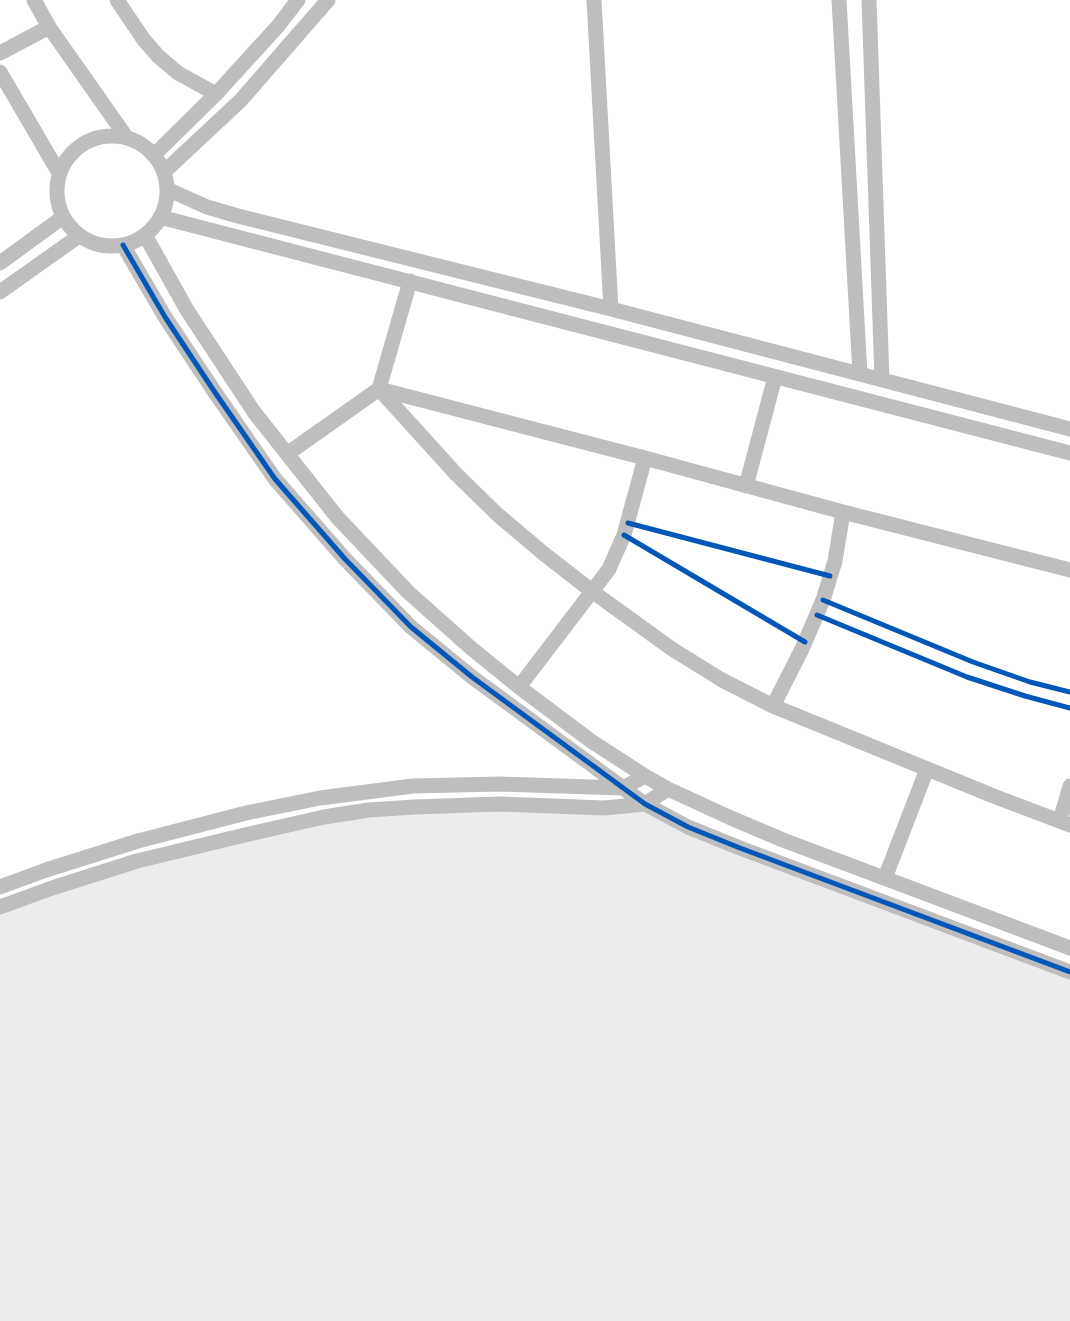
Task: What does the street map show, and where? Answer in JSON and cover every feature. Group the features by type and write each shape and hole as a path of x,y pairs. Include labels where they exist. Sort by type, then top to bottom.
{"street":[{"path":"117,0 144,40 158,56 178,73 216,94"},
{"path":"154,155 216,94 278,26 298,0"},
{"path":"164,172 241,100 328,0"},
{"path":"594,0 611,309"},
{"path":"839,0 860,374"},
{"path":"869,0 882,380"},
{"path":"37,1 49,26 127,138"},
{"path":"0,53 49,26"},
{"path":"0,72 59,173"},
{"path":"108,136 127,138 142,144 154,155 164,172 167,189 166,204 160,218 145,235 123,245 106,245 79,236 63,217 57,188 59,173 73,152 89,141 108,136"},
{"path":"167,189 207,207 238,216 611,309 1070,429"},
{"path":"0,263 63,217"},
{"path":"160,218 410,281 1070,453"},
{"path":"145,235 187,310 254,412 337,517 408,592 471,648 519,686 591,741 668,789 740,822 1070,948"},
{"path":"0,292 79,236"},
{"path":"123,245 165,317 275,479 345,559 411,626 457,664 645,804 688,827 1070,972"},
{"path":"287,454 379,389 410,281"},
{"path":"746,486 775,377"},
{"path":"379,389 1070,570"},
{"path":"379,389 456,474 498,515 593,592 672,649 722,680 773,706 1065,823 1070,786"},
{"path":"519,686 609,569 619,550 645,458"},
{"path":"773,706 802,649 823,600 835,561 843,512"},
{"path":"885,878 927,769"},
{"path":"0,887 46,870 138,841 246,813 320,798 413,786 500,784 623,788 645,776"},
{"path":"0,907 138,860 324,817 369,810 500,804 604,808 645,804 668,789"}],"shaded area":[{"path":"645,804 1070,972 1070,1321 0,1321 0,907 52,888 324,817"}],"cycle path":[{"path":"123,245 165,317 275,479 345,559 411,627 472,677 645,804 688,827 1070,972"},
{"path":"628,523 830,576"},
{"path":"624,535 805,642"},
{"path":"823,600 973,662 1030,682 1070,692"},
{"path":"817,615 967,677 1070,708"}]}
